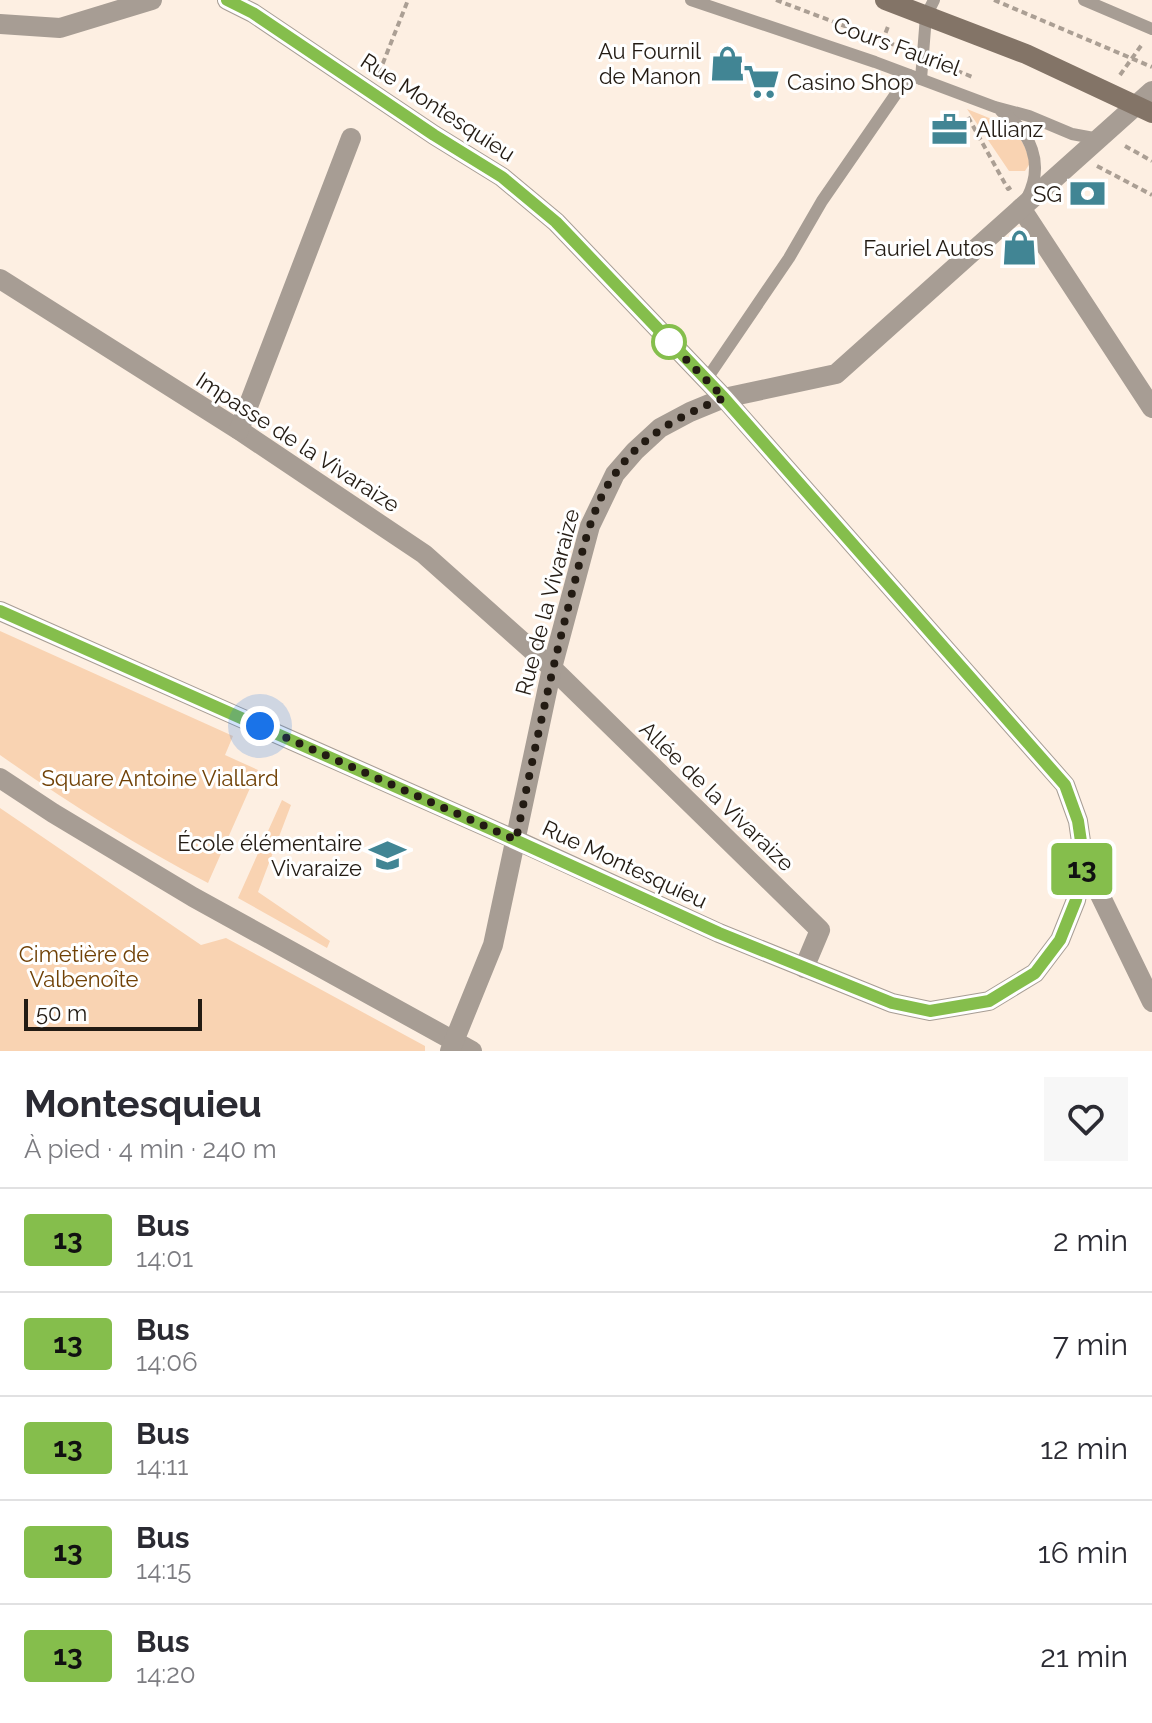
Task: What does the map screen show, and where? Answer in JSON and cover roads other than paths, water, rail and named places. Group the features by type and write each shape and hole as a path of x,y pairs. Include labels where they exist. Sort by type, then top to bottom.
{"main road":[{"name":"Cours Fauriel","path":"891,2 930,8 1026,54 1147,103"}],"street":[{"path":"0,24 60,28 152,0"},
{"name":"Rue Montesquieu","path":"227,0 253,13 502,177 556,222 724,398 1065,785 1078,821 1084,862 1152,1002"},
{"name":"Rue de la Vivaraize","path":"459,1048 493,945 552,668 590,526 615,474 660,428 690,412 724,398 836,374 1099,139 1147,103"},
{"path":"239,430 351,138"},
{"path":"1021,208 1152,408"},
{"name":"Impasse de la Vivaraize","path":"0,279 239,430 424,554 552,668"},
{"name":"Rue Montesquieu","path":"0,611 719,933 892,1003 930,1011 989,1001 1035,973 1060,940 1076,900 1084,862"},
{"name":"Allée de la Vivaraize","path":"552,668 820,930 804,968"},
{"path":"0,778 193,897 459,1048"}],"lane":[{"name":"Cours Fauriel","path":"691,0 875,62 995,107 1029,116 1072,134 1099,139"},
{"path":"1084,0 1099,3 1152,29"},
{"path":"706,380 789,258 822,201 915,77 930,8"},
{"name":"Cours Fauriel","path":"995,107 1019,124 1037,167 1034,185 1021,208"}],"place":[{"name":"Au Fournil de Manon","path":"727,64"},
{"name":"Casino Shop","path":"761,82"},
{"name":"Allianz","path":"950,129"},
{"name":"SG","path":"1088,194"},
{"name":"Fauriel Autos","path":"1020,248"},
{"name":"École élémentaire Vivaraize","path":"388,856"}],"park label":[{"name":"Square Antoine Viallard","path":"160,778"},
{"name":"Cimetière de Valbenoîte","path":"84,966"}]}
